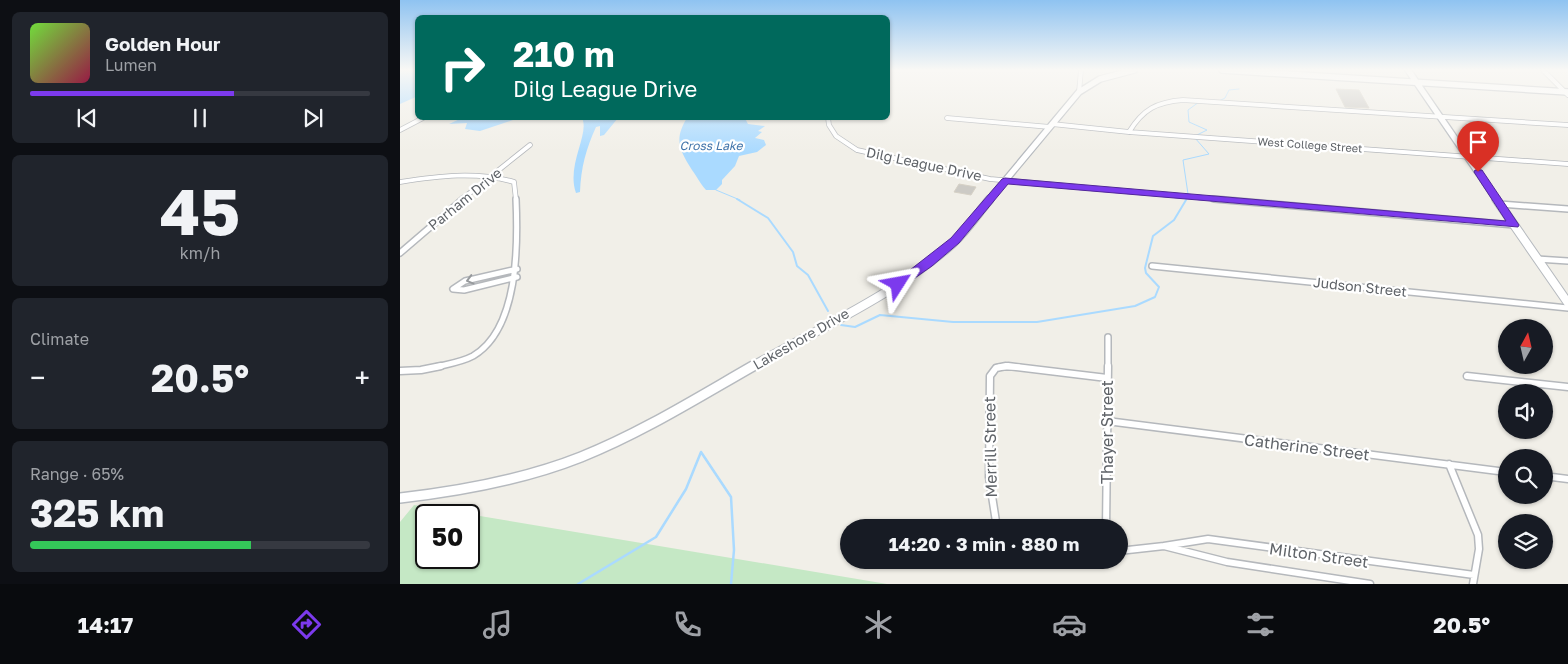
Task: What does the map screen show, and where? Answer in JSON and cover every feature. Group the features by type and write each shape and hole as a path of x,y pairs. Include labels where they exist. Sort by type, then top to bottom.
{"main road":[{"name":"Lakeshore Drive","path":"400,498 454,492 515,479 559,465 627,437 912,276 955,241 1075,97"},
{"path":"1427,97 1568,303"}],"street":[{"path":"1129,132 1145,109 1158,103 1176,100 1568,125"},
{"name":"West College Street","path":"947,118 1568,164"},
{"path":"400,130 419,120"},
{"name":"Dilg League Drive","path":"828,120 829,125 836,136 859,151 1005,181 1514,225"},
{"name":"Parham Drive","path":"400,253 482,182 490,178 530,145"},
{"path":"400,182 452,174 509,180 516,186 518,268 509,302 491,341 479,352 461,362 426,370 400,371"},
{"path":"1500,204 1568,209"},
{"path":"1538,259 1568,261"},
{"name":"Judson Street","path":"1152,266 1568,308"},
{"path":"516,277 464,290 453,289 458,284 466,281 518,268"},
{"name":"Thayer Street","path":"1106,519 1108,337"},
{"name":"Merrill Street","path":"992,519 990,376 996,368 1007,366 1107,378"},
{"path":"1467,376 1568,387"},
{"name":"Catherine Street","path":"1107,421 1498,471"},
{"path":"1449,464 1478,535 1479,549 1473,584"},
{"path":"1553,477 1568,479"},
{"name":"Milton Street","path":"1128,549 1208,539 1474,576"},
{"name":"Milton Street","path":"1164,546 1228,562 1370,584"}],"green space":[{"path":"414,505 415,569 480,569 480,516 887,584 400,584 400,522"}],"water":[{"path":"400,97 415,97 415,97 400,104"},
{"path":"458,120 513,120 480,131 465,129 467,123 449,124"},
{"path":"583,120 616,120 604,135 600,136 600,126 596,127 585,158 580,192 576,193 574,172 584,125"},
{"name":"Cross Lake","path":"686,120 746,120 748,124 765,126 758,131 762,132 755,138 764,140 766,145 757,152 739,156 735,166 722,180 722,184 716,190 706,190 681,150 679,138"}],"building":[{"path":"1340,97 1363,97 1369,108 1345,107"},
{"path":"959,184 976,187 971,195 954,192"}],"waterway":[{"path":"1219,101 1225,97"},
{"path":"1197,135 1207,130 1189,122 1188,110 1199,102"},
{"path":"1188,194 1183,160 1209,154 1195,138"},
{"path":"716,190 740,200"},
{"path":"737,199 768,218 793,252 797,266 808,275 828,311"},
{"path":"841,325 855,327 880,315 953,322 1037,322 1135,306 1155,297 1159,287 1146,273 1145,268 1153,236 1174,220 1186,200"},
{"path":"578,584 656,537 686,489 701,452 731,497 734,550 731,584"}],"route":[{"path":"898,284 928,264 955,241 1005,181 1514,225 1478,172"}]}
